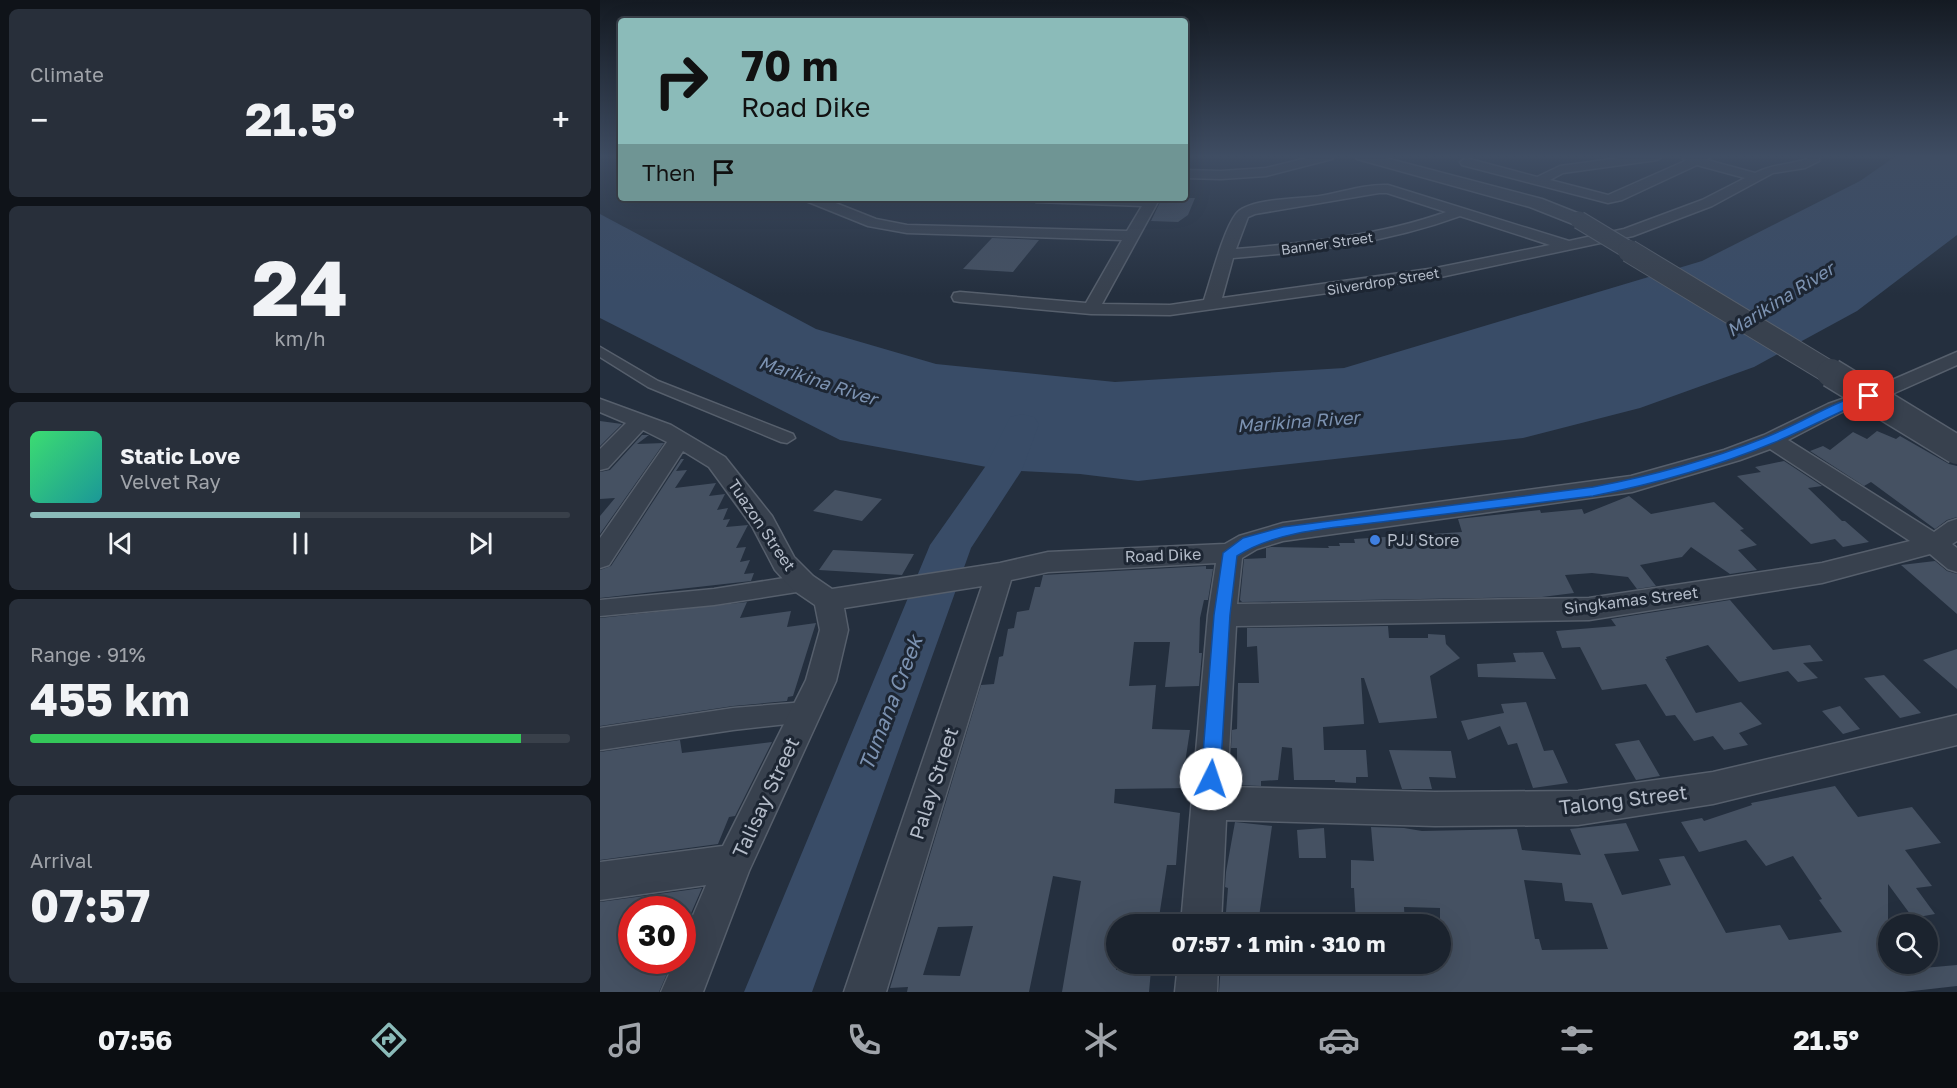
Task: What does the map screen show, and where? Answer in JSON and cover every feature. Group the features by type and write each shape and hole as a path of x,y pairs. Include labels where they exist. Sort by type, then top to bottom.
{"street":[{"path":"822,202 873,223 908,229 1131,236"},
{"path":"1091,309 1151,202"},
{"path":"1211,306 1226,254 1242,215 1254,209 1296,202"},
{"path":"1432,202 1569,245"},
{"path":"1533,202 1579,220 1957,450"},
{"name":"Silverdrop Street","path":"960,297 1091,309 1152,311 1211,306 1436,273 1628,233 1708,202"},
{"name":"Banner Street","path":"1226,254 1356,241 1430,223 1461,211"},
{"path":"600,351 653,384 787,438"},
{"name":"Road Dike","path":"816,592 894,590 1048,562 1132,556 1230,553 1248,542 1283,532 1632,484 1703,465 1772,440 1855,400 1883,391 1957,358"},
{"path":"1883,391 1957,437"},
{"path":"1855,400 1957,462"},
{"name":"Tuazon Street","path":"600,405 640,420 680,439 717,462 763,522 784,563 816,592"},
{"path":"600,464 640,420"},
{"path":"600,558 680,439"},
{"path":"1772,440 1934,544 1957,562"},
{"name":"Singkamas Street","path":"1222,615 1589,609 1822,573 1934,544 1957,528"},
{"path":"1202,914 1222,615 1230,553"},
{"name":"Palay Street","path":"865,992 924,813 985,575"},
{"path":"600,608 714,597 816,592"},
{"name":"Talisay Street","path":"682,992 734,863 820,681 834,630 816,592"},
{"path":"600,739 733,719 805,712"},
{"name":"Talong Street","path":"1209,803 1434,809 1578,808 1713,788 1957,730"},
{"path":"600,881 734,863"},
{"path":"1196,992 1197,974"}],"water":[{"name":"Marikina River","path":"1818,202 1957,202 1957,235 1857,311 1754,367 1640,408 1523,438 1138,481 1080,474 1003,470 840,440 600,318 600,214 816,329 936,364 1115,382 1344,368 1702,261"}],"building":[{"path":"1160,202 1193,202 1188,215 1178,222 1151,221"},
{"path":"992,238 1039,240 1013,272 963,269"},
{"path":"600,421 622,424 600,446"},
{"path":"1877,431 1896,439 1900,436 1949,464 1957,466 1957,517 1947,520 1935,529 1871,482 1864,486 1810,451 1823,446 1830,450 1853,432 1867,439"},
{"path":"642,435 649,435 637,444 664,443 600,534 600,516 615,498 600,499 600,472 610,470"},
{"path":"681,459 684,459 676,471 687,470 675,488 716,483 709,496 725,494 717,510 728,508 723,520 730,519 726,527 748,525 736,548 746,547 740,562 750,560 744,574 754,573 751,581 600,598 600,570 611,566"},
{"path":"1784,461 1822,486 1808,488 1842,521 1845,521 1869,542 1843,547 1835,539 1811,544 1737,476 1761,472 1755,467"},
{"path":"835,490 882,499 862,521 813,511"},
{"path":"1629,496 1651,514 1714,502 1744,529 1740,530 1757,545 1738,550 1757,570 1730,574 1691,547 1682,557 1640,565 1656,586 1637,589 1628,577 1592,573 1565,575 1574,593 1542,597 1242,602 1240,600 1244,559 1266,558 1266,548 1329,548 1328,546 1340,546 1339,543 1355,543 1354,539 1462,532 1458,519 1540,510 1541,513 1582,509 1584,514"},
{"path":"833,550 914,554 902,575 819,570"},
{"path":"1935,561 1947,571 1957,574 1957,614 1901,565"},
{"path":"1206,566 1206,569 1213,569 1208,600 1204,600 1200,618 1199,653 1202,653 1199,686 1165,687 1170,642 1134,642 1129,686 1156,685 1152,729 1190,730 1185,763 1192,763 1190,788 1115,789 1114,803 1180,813 1176,865 1167,865 1160,914 1106,914 1106,974 1151,974 1149,992 1062,992 1081,881 1053,876 1029,992 907,992 908,987 890,988 981,685 994,684 999,657 1003,656 1008,629 1014,628 1017,612 1029,610 1035,587 1040,587 1043,575","holes":["973,926 960,976 923,975 938,927"]},
{"path":"1730,600 1773,650 1810,645 1823,661 1803,663 1818,678 1798,682 1788,671 1739,682 1708,645 1666,657 1665,659 1696,713 1741,702 1762,724 1739,733 1748,745 1724,750 1713,736 1694,741 1675,715 1666,716 1646,684 1602,690 1580,647 1562,648 1556,631 1616,626 1611,619"},
{"path":"747,602 740,618 791,611 787,627 816,623 793,696 788,697 787,701 733,706 600,726 600,618"},
{"path":"1388,626 1389,638 1428,638 1428,634 1445,635 1446,644 1460,658 1430,676 1437,718 1379,723 1364,678 1361,678 1364,724 1323,727 1324,750 1366,750 1368,777 1356,777 1356,783 1335,782 1335,780 1294,780 1292,748 1282,747 1278,780 1261,781 1261,786 1237,785 1237,748 1231,748 1232,730 1237,729 1238,683 1259,683 1257,646 1247,647 1247,628"},
{"path":"1957,649 1957,689 1923,660"},
{"path":"1543,652 1556,679 1478,677 1477,664 1516,662 1513,653"},
{"path":"1884,675 1921,713 1900,718 1864,678"},
{"path":"1526,702 1544,751 1553,750 1568,783 1533,788 1517,743 1508,745 1500,726 1468,740 1461,721 1504,713 1501,704"},
{"path":"1840,706 1860,729 1843,734 1822,711"},
{"path":"680,740 682,753 772,742 735,816 729,817 718,844 600,860 600,752"},
{"path":"1639,740 1660,776 1636,780 1615,744"},
{"path":"1389,750 1451,751 1456,778 1429,777 1432,789 1402,789"},
{"path":"1835,786 1858,817 1912,807 1941,843 1905,850 1932,886 1916,888 1935,914 1910,914 1888,884 1888,914 1878,914 1878,974 1938,974 1938,967 1957,965 1957,986 1904,992 1219,992 1220,974 1451,974 1451,914 1440,914 1440,908 1404,907 1404,914 1355,914 1354,888 1351,888 1351,860 1374,861 1371,827 1422,831 1517,829 1522,850 1581,855 1570,829 1626,823 1639,851 1604,854 1622,895 1671,885 1659,859 1684,856 1726,933 1780,925 1789,940 1842,932 1819,900 1822,899 1793,856 1766,866 1746,840 1699,852 1681,822 1702,818 1704,821 1752,805 1751,803","holes":["1524,880 1562,883 1565,901 1592,903 1608,949 1542,950 1539,939 1535,939"]},
{"path":"1235,822 1272,826 1259,914 1226,914 1228,888 1225,887"},
{"path":"1324,828 1326,858 1299,858 1297,830"},
{"path":"702,888 696,902 696,896 644,896"},
{"path":"618,900 618,974 667,974 659,992 600,992 600,902"}],"waterway":[{"name":"Tumana Creek","path":"778,992 951,545 1003,470 1022,424"}],"place":[{"name":"PJJ Store","path":"1375,540"}],"route":[{"path":"1211,779 1222,615 1230,553 1248,542 1283,532 1347,522 1632,484 1732,455 1772,440 1835,408 1869,396"}]}
